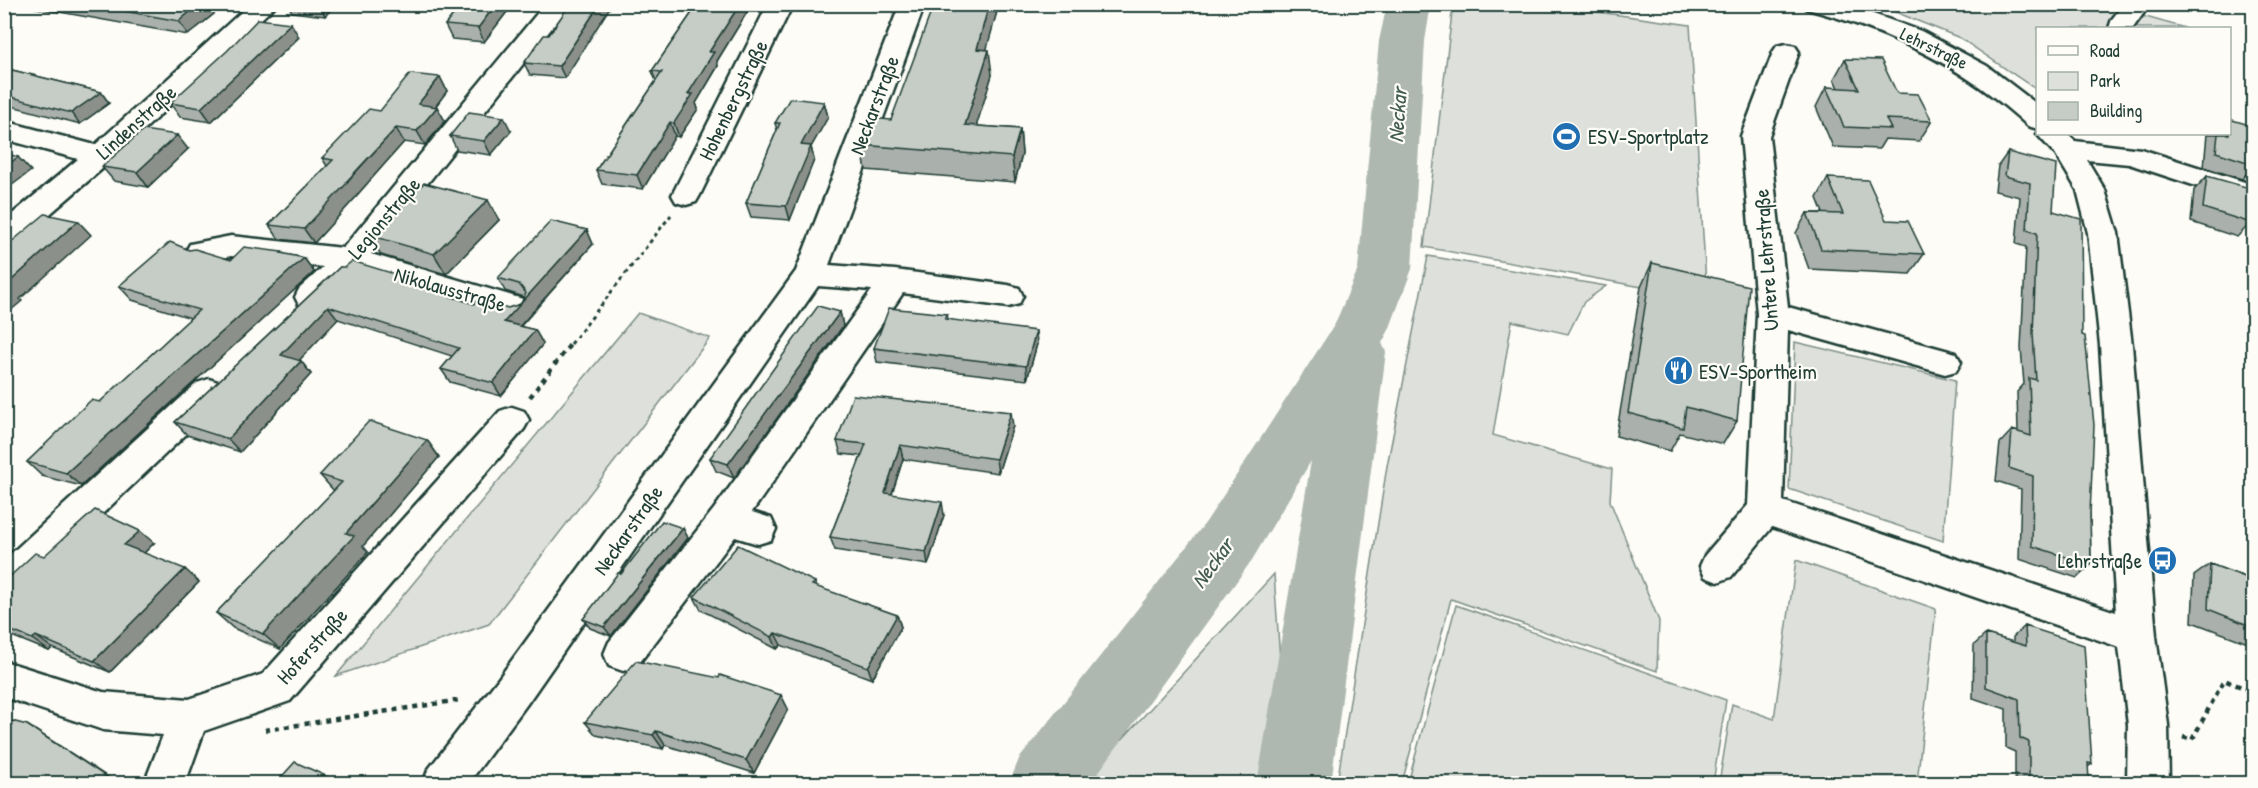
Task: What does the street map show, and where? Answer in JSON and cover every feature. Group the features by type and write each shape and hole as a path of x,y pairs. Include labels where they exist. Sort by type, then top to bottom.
{"street":[{"name":"Lindenstraße","path":"4,237 99,156 265,4"},
{"name":"Legionstraße","path":"290,316 350,259 559,4"},
{"name":"Hohenbergstraße","path":"686,195 781,4"},
{"name":"Neckarstraße","path":"443,783 513,691 810,274 913,4"},
{"name":"Lehrstraße","path":"1816,4 1908,33 1975,68 2036,119"},
{"path":"2122,27 2138,4"},
{"name":"Untere Lehrstraße","path":"1765,510 1773,314 1755,136 1786,52"},
{"path":"4,130 99,156"},
{"path":"2059,141 2131,144 2253,195"},
{"path":"2059,141 2091,190 2103,233 2116,345 2137,636 2148,725 2148,783"},
{"name":"Nikolausstraße","path":"201,251 231,246 350,259 515,308"},
{"path":"810,274 895,281 1008,296"},
{"path":"623,654 743,524 895,281"},
{"path":"1773,314 1945,362"},
{"path":"4,584 229,373"},
{"name":"Hoferstraße","path":"4,679 103,711 189,718 276,688 512,420"},
{"path":"1718,566 1765,510 2137,636"},
{"path":"164,783 189,718"}],"path":[{"path":"512,420 686,195"},
{"path":"2148,725 2192,740 2224,680 2253,692"},
{"path":"253,732 513,691"}],"green space":[{"name":"ESV-Sportplatz","path":"1453,5 1548,5 1690,25 1707,299 1424,247"},
{"path":"1878,5 2103,5 2181,27 2036,27 2036,89 1960,38"},
{"path":"1428,256 1606,286 1584,302 1568,334 1512,321 1493,435 1612,469 1610,501 1659,621 1657,671 1451,599 1402,783 1337,783 1387,466"},
{"path":"638,313 710,338 489,624 336,676"},
{"path":"1795,342 1955,380 1943,541 1789,489"},
{"path":"1796,560 1936,609 1917,783 1719,783 1732,704 1774,719"},
{"path":"1274,574 1282,689 1269,783 1082,783"},
{"path":"1456,605 1726,700 1713,783 1408,783"}],"building":[{"path":"85,4 199,4 179,21"},
{"path":"462,4 496,4 478,28 445,25"},
{"path":"570,4 600,4 559,66 524,63 544,35 549,35"},
{"path":"698,4 740,4 709,52 714,52 688,94 693,94 674,123 670,122 637,175 596,170 662,72 652,71"},
{"path":"934,4 989,4 977,49 989,50 965,125 1020,129 1012,157 861,145 871,118 891,120"},
{"path":"258,19 291,23 201,108 170,103 227,51"},
{"path":"1845,59 1881,60 1897,93 1918,94 1932,121 1886,119 1891,129 1844,127 1826,87 1859,89"},
{"path":"4,68 101,92 71,113 4,95"},
{"path":"410,74 440,77 418,104 437,107 417,131 396,128 304,229 269,225 333,160 322,158 369,109 380,111"},
{"path":"790,98 824,102 801,145 811,146 786,206 746,203 780,123 775,123"},
{"path":"469,112 504,117 484,141 450,136"},
{"path":"2231,120 2253,126 2253,164 2216,152 2218,135 2231,135"},
{"path":"143,130 177,135 137,172 102,167"},
{"path":"2008,152 2056,165 2053,211 2081,219 2082,335 2085,336 2094,425 2090,514 2091,565 2032,546 2033,476 2009,468 2012,430 2031,436 2029,378 2036,380 2033,334 2037,233 2027,230 2030,183 2005,176"},
{"path":"4,153 18,157 4,167"},
{"path":"2207,176 2253,189 2251,223 2203,208"},
{"path":"1828,178 1868,180 1886,220 1908,221 1924,254 1821,249 1807,213 1843,214"},
{"path":"424,183 488,200 434,254 369,235"},
{"path":"45,214 78,221 4,287 4,248"},
{"path":"551,221 587,230 522,302 526,293 519,284 498,278"},
{"path":"170,242 189,250 195,249 231,260 244,247 282,252 304,258 66,473 27,462 91,400 100,402 199,310 119,286"},
{"path":"352,261 418,281 414,285 474,304 478,299 508,308 520,304 504,322 535,330 493,383 441,369 459,348 328,306 281,355 301,361 228,439 175,422 340,267 345,267"},
{"name":"ESV-Sportheim","path":"1652,263 1749,286 1737,421 1686,407 1683,428 1628,413"},
{"path":"818,306 840,312 728,464 710,458"},
{"path":"889,308 947,314 945,319 1036,331 1026,366 874,348"},
{"path":"853,395 1011,412 996,459 900,445 885,493 942,502 926,552 830,537 866,444 837,441"},
{"path":"369,421 427,440 346,533 354,536 263,634 216,613 342,482 320,475"},
{"path":"95,510 140,531 124,545 185,569 94,661 36,636 32,639 4,628 4,599 7,596 4,595 4,582 35,553 44,556"},
{"path":"662,521 683,528 604,627 583,619 618,573 621,574"},
{"path":"738,545 815,582 812,585 897,615 868,667 775,633 772,637 694,597"},
{"path":"2210,564 2253,580 2253,627 2208,609"},
{"path":"2025,626 2084,645 2092,764 2088,763 2089,783 2029,783 2029,742 2020,738 2019,699 1986,687 1986,634 2026,646"},
{"path":"636,661 719,678 720,675 781,695 746,760 656,731 653,735 585,722"},
{"path":"4,719 27,725 116,783 4,783"},
{"path":"295,762 339,782 276,783"}],"waterway":[{"name":"Neckar","path":"1045,784 1229,541 1361,330 1385,269 1402,41 1409,4"},
{"name":"Neckar","path":"1294,784 1358,352"}],"place":[{"name":"ESV-Sportplatz","path":"1567,136"},
{"name":"ESV-Sportheim","path":"1678,371"},
{"name":"Lehrstraße","path":"2163,560"}]}
